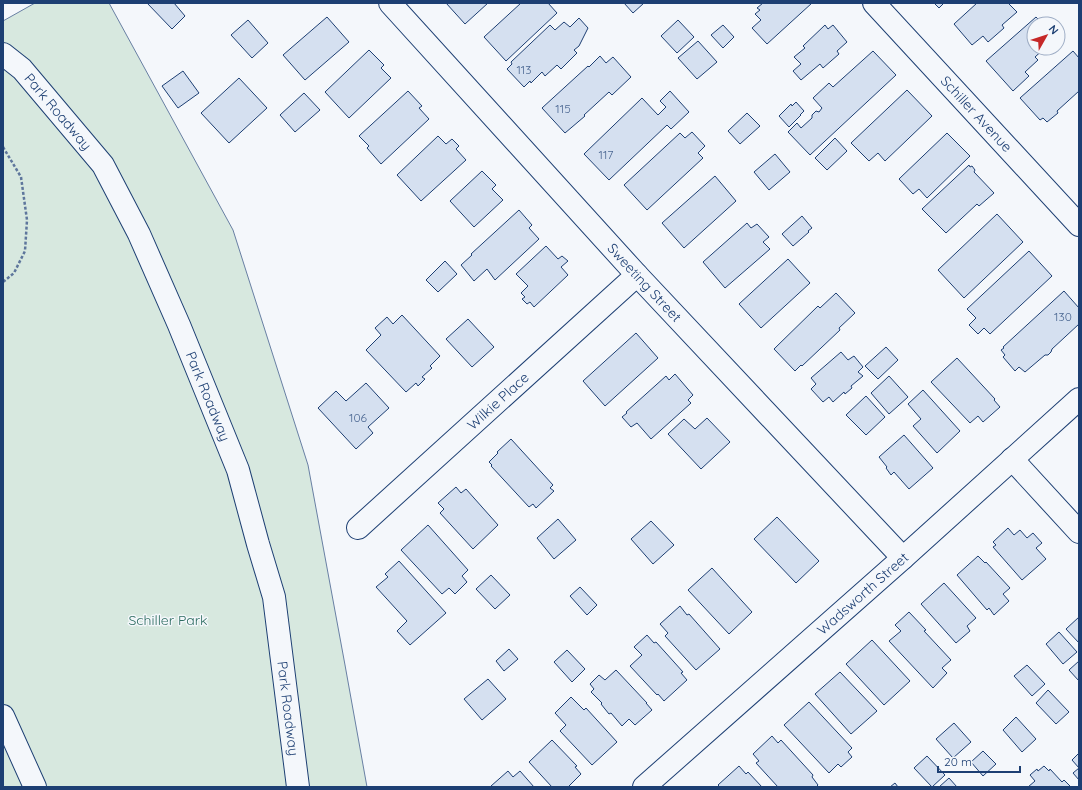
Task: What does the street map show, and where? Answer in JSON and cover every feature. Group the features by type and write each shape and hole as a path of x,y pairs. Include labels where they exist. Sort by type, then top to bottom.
{"street":[{"name":"Sweeting Street","path":"390,3 637,275 903,558"},
{"name":"Schiller Avenue","path":"874,3 1079,225"},
{"name":"Park Roadway","path":"3,54 22,69 103,165 139,234 179,325 238,470 274,597 298,787"},
{"name":"Wilkie Place","path":"358,528 637,275"},
{"name":"Wadsworth Street","path":"644,787 903,558 1079,399"},
{"path":"1012,459 1079,532"},
{"path":"3,716 35,787"}],"path":[{"path":"3,147 20,177 27,220 24,251 14,273 3,282"}],"green space":[{"name":"Schiller Park","path":"35,3 109,3 233,230 308,465 367,787 3,787 3,21"}],"building":[{"path":"147,3 174,3 185,16 172,29"},
{"path":"446,3 488,3 465,24"},
{"path":"521,3 548,3 557,13 506,61 484,37"},
{"path":"624,3 644,3 633,13"},
{"path":"763,3 812,3 767,44 752,28 761,20 755,14 760,10 757,8"},
{"path":"934,3 944,3 939,8"},
{"path":"977,3 1010,3 1009,4 1017,12 1002,25 1004,28 988,42 983,36 972,45 954,24"},
{"path":"327,17 349,42 305,80 283,55"},
{"path":"579,18 588,28 579,46 574,50 577,53 561,69 557,65 545,76 542,72 531,83 530,81 524,87 507,69 512,64 511,62 550,25 555,30 564,22 570,27"},
{"path":"248,20 268,43 252,58 231,35"},
{"path":"678,20 694,37 677,53 661,36"},
{"path":"723,25 734,37 723,48 711,35"},
{"path":"825,25 828,29 833,25 847,42 837,51 839,54 823,68 820,64 801,80 793,71 801,64 794,57 805,48 803,46"},
{"path":"1026,26 1026,56 1036,56 1035,57 1038,60 1025,72 1029,76 1013,91 986,61"},
{"path":"698,41 717,62 697,79 678,58"},
{"path":"369,50 384,65 381,68 391,78 349,118 325,92"},
{"path":"873,51 896,75 810,155 788,132 797,123 801,128 812,118 812,115 816,111 819,112 822,108 813,98 829,83 833,87"},
{"path":"1073,51 1079,58 1079,91 1047,122 1043,118 1040,120 1020,98"},
{"path":"600,56 606,63 613,57 631,77 612,95 609,92 565,133 542,108"},
{"path":"183,71 199,93 178,108 162,86"},
{"path":"239,78 267,108 229,143 201,113"},
{"path":"907,90 932,116 885,161 878,153 869,161 851,143"},
{"path":"408,91 422,106 419,108 429,119 381,164 367,148 369,146 359,136"},
{"path":"670,91 689,112 671,129 667,125 609,180 584,154 642,98 658,115 666,107 660,101"},
{"path":"304,93 320,110 295,132 280,115"},
{"path":"796,102 804,111 789,127 779,116 791,104 792,106"},
{"path":"747,113 760,126 740,144 728,131"},
{"path":"692,132 705,146 698,153 703,158 647,210 624,185 680,133 685,138"},
{"path":"947,133 970,156 927,198 919,189 913,194 899,179"},
{"path":"438,136 446,144 452,139 459,146 456,149 466,160 421,201 397,175"},
{"path":"835,138 847,151 827,170 815,158"},
{"path":"775,154 790,172 769,190 754,172"},
{"path":"969,165 970,167 972,166 975,170 974,172 994,193 979,206 977,204 946,233 922,209"},
{"path":"482,171 496,185 492,189 503,200 474,227 450,201"},
{"path":"715,176 736,201 684,248 662,223"},
{"path":"519,210 532,225 529,228 539,239 495,280 487,269 474,281 461,265"},
{"path":"997,214 1023,242 964,298 938,270"},
{"path":"802,216 812,228 793,246 782,234"},
{"path":"747,223 751,228 757,224 769,237 763,242 770,249 725,288 703,262"},
{"path":"546,246 558,259 562,256 568,261 561,267 568,275 534,307 530,302 527,304 522,299 525,297 521,293 528,286 516,274"},
{"path":"1029,251 1052,276 990,334 984,328 978,334 969,325 976,318 967,309"},
{"path":"788,259 810,283 761,328 739,304"},
{"path":"445,261 457,274 438,292 426,280"},
{"path":"1064,291 1079,308 1079,324 1052,349 1048,355 1045,355 1025,372 1019,367 1015,371 1003,357 1005,355 1001,350"},
{"path":"836,293 855,313 839,328 840,330 795,371 774,349 818,306 820,308"},
{"path":"402,315 440,356 430,366 432,368 422,377 425,379 418,386 416,383 406,392 366,350 381,335 375,328 387,317 393,324"},
{"path":"468,319 494,347 472,367 446,339"},
{"path":"636,333 658,358 605,406 583,381"},
{"path":"886,347 898,360 878,379 865,366"},
{"path":"841,352 848,360 854,356 863,367 858,372 863,376 851,386 852,388 845,394 844,392 833,402 829,397 823,402 811,389 816,384 811,378"},
{"path":"957,358 995,399 994,400 1000,407 983,422 978,416 970,423 931,382"},
{"path":"675,374 693,395 688,400 691,403 651,439 637,423 631,427 622,417 666,376 669,380"},
{"path":"889,376 908,397 889,414 871,393"},
{"path":"366,383 389,408 368,427 373,433 356,449 318,408 336,391 346,401"},
{"path":"923,390 960,431 937,453 913,426 921,419 908,404"},
{"path":"866,396 885,417 866,435 846,415"},
{"path":"707,418 730,442 701,469 668,434 684,419 695,429"},
{"path":"904,435 933,468 909,489 894,472 891,475 879,457"},
{"path":"511,439 553,485 550,488 554,491 536,508 533,504 529,507 489,462"},
{"path":"456,487 461,493 466,489 498,525 473,549 440,513 444,509 438,503"},
{"path":"777,517 819,561 796,583 754,539"},
{"path":"558,519 576,540 554,559 537,538"},
{"path":"651,521 674,545 653,564 631,539"},
{"path":"428,525 468,570 462,576 467,582 455,594 449,588 442,594 401,550"},
{"path":"1008,528 1014,535 1020,530 1027,538 1033,533 1042,543 1036,548 1046,559 1022,580 993,547 996,545 993,542"},
{"path":"978,556 985,563 986,562 1010,588 1003,594 1009,601 994,615 989,608 987,610 957,575"},
{"path":"399,561 446,613 410,645 397,631 407,621 376,587 388,577 385,574"},
{"path":"712,568 752,612 729,634 688,590"},
{"path":"491,575 510,595 495,609 476,589"},
{"path":"944,583 976,618 967,626 970,631 956,643 921,604"},
{"path":"580,587 597,605 587,615 570,596"},
{"path":"680,606 720,649 696,670 665,636 668,633 660,624"},
{"path":"909,612 926,630 924,631 951,660 942,668 947,673 933,688 889,641 901,631 895,625"},
{"path":"1079,617 1079,643 1066,629"},
{"path":"1059,632 1077,652 1063,664 1046,644"},
{"path":"647,635 654,643 656,642 683,672 681,673 687,680 664,701 630,666 642,655 634,647"},
{"path":"872,640 910,681 884,705 846,664"},
{"path":"509,649 518,659 504,671 496,661"},
{"path":"567,650 585,669 572,682 554,662"},
{"path":"1079,661 1079,681 1069,670"},
{"path":"1027,665 1045,684 1032,696 1014,676"},
{"path":"616,670 652,710 635,725 629,719 622,726 611,713 609,714 601,704 602,703 591,692 594,689 590,684 599,675 605,680"},
{"path":"840,672 877,711 851,734 815,694"},
{"path":"488,679 506,699 482,720 464,699"},
{"path":"1048,690 1069,712 1056,724 1036,703"},
{"path":"571,697 584,710 586,708 617,742 592,765 560,731 566,725 555,713"},
{"path":"809,702 852,748 848,752 852,757 841,767 838,764 829,773 784,725"},
{"path":"1016,717 1036,739 1022,752 1003,730"},
{"path":"954,723 971,742 953,758 936,739"},
{"path":"772,736 778,743 781,740 813,775 812,777 818,785 816,787 778,787 756,763 759,761 753,754"},
{"path":"552,740 577,766 575,767 581,774 568,787 552,787 529,762"},
{"path":"983,751 996,764 983,776 971,762"},
{"path":"1079,753 1079,768 1072,760"},
{"path":"927,756 945,775 932,787 914,768"},
{"path":"739,766 746,774 748,772 762,787 720,787 718,785"},
{"path":"1044,766 1049,771 1050,769 1062,782 1064,780 1071,787 1028,787 1035,781 1030,775 1037,769 1038,771"},
{"path":"1079,768 1079,780 1073,773"},
{"path":"508,771 513,777 520,771 534,787 491,786"},
{"path":"949,778 957,787 939,787"},
{"path":"895,783 898,787 890,787"}]}
